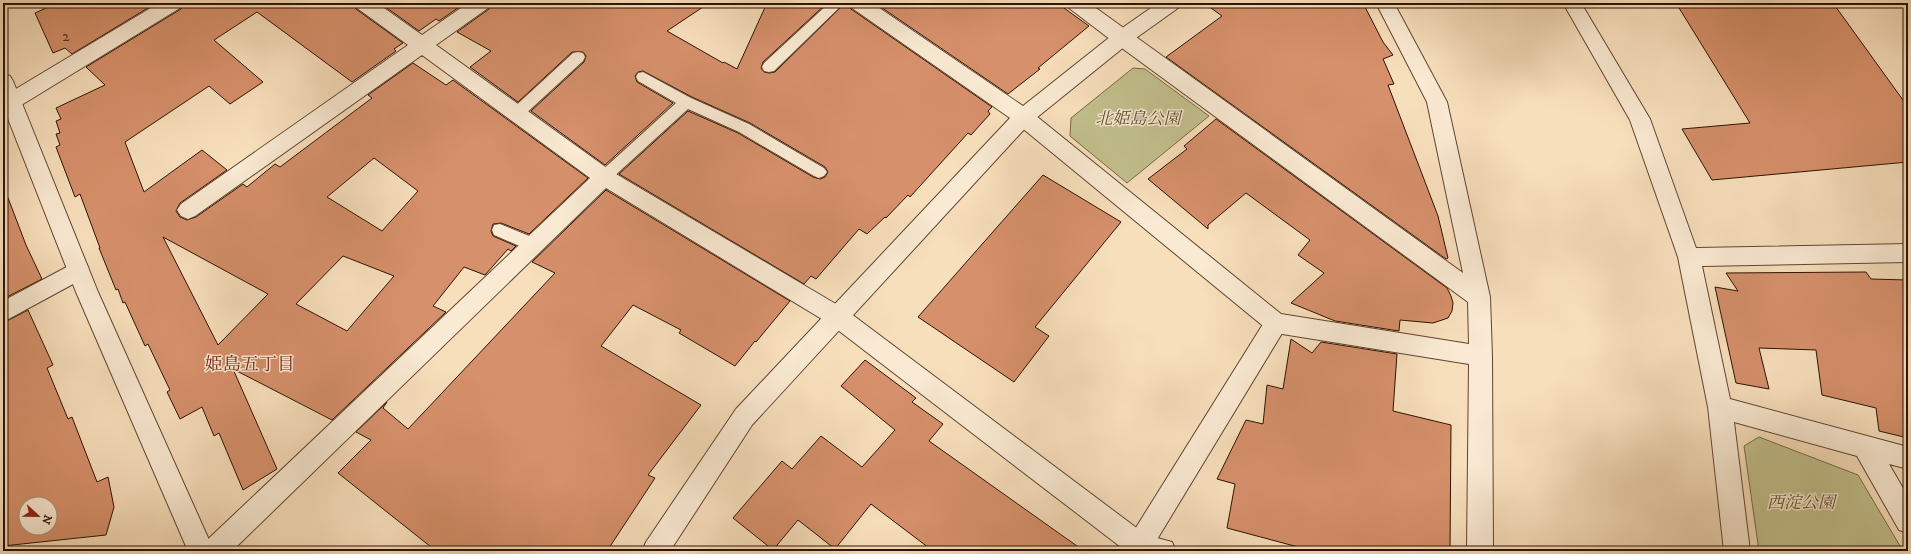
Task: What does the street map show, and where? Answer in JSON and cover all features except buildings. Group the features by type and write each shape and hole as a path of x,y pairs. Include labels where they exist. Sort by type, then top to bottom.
{"street":[{"path":"173,3 6,96 78,270 201,551"},
{"path":"364,3 604,177 838,317 1146,549 1276,323"},
{"path":"188,210 481,3"},
{"path":"859,3 1023,117 1276,323 1481,356"},
{"path":"1076,3 1479,297"},
{"path":"655,551 744,417 1023,117 1122,38 1171,3"},
{"path":"1385,3 1437,102 1479,297 1481,356 1480,551"},
{"path":"1572,3 1640,119 1689,257 1720,407 1737,551"},
{"path":"214,551 604,177"},
{"path":"1689,257 1908,253"},
{"path":"3,312 78,270"},
{"path":"1720,407 1866,448 1908,458"},
{"path":"1866,448 1908,521"}],"lane":[{"path":"769,67 837,3"},
{"path":"516,114 578,57"},
{"path":"642,77 686,102 744,128 819,172"},
{"path":"604,177 686,102"},
{"path":"500,230 533,245"}],"green space":[{"name":"北姫島公園","path":"1133,68 1145,69 1209,116 1127,183 1070,136 1071,118"},
{"name":"西淀公園","path":"1759,437 1858,475 1903,551 1759,551 1744,446"}],"district":[{"name":"姫島五丁目","path":"250,365"}]}
